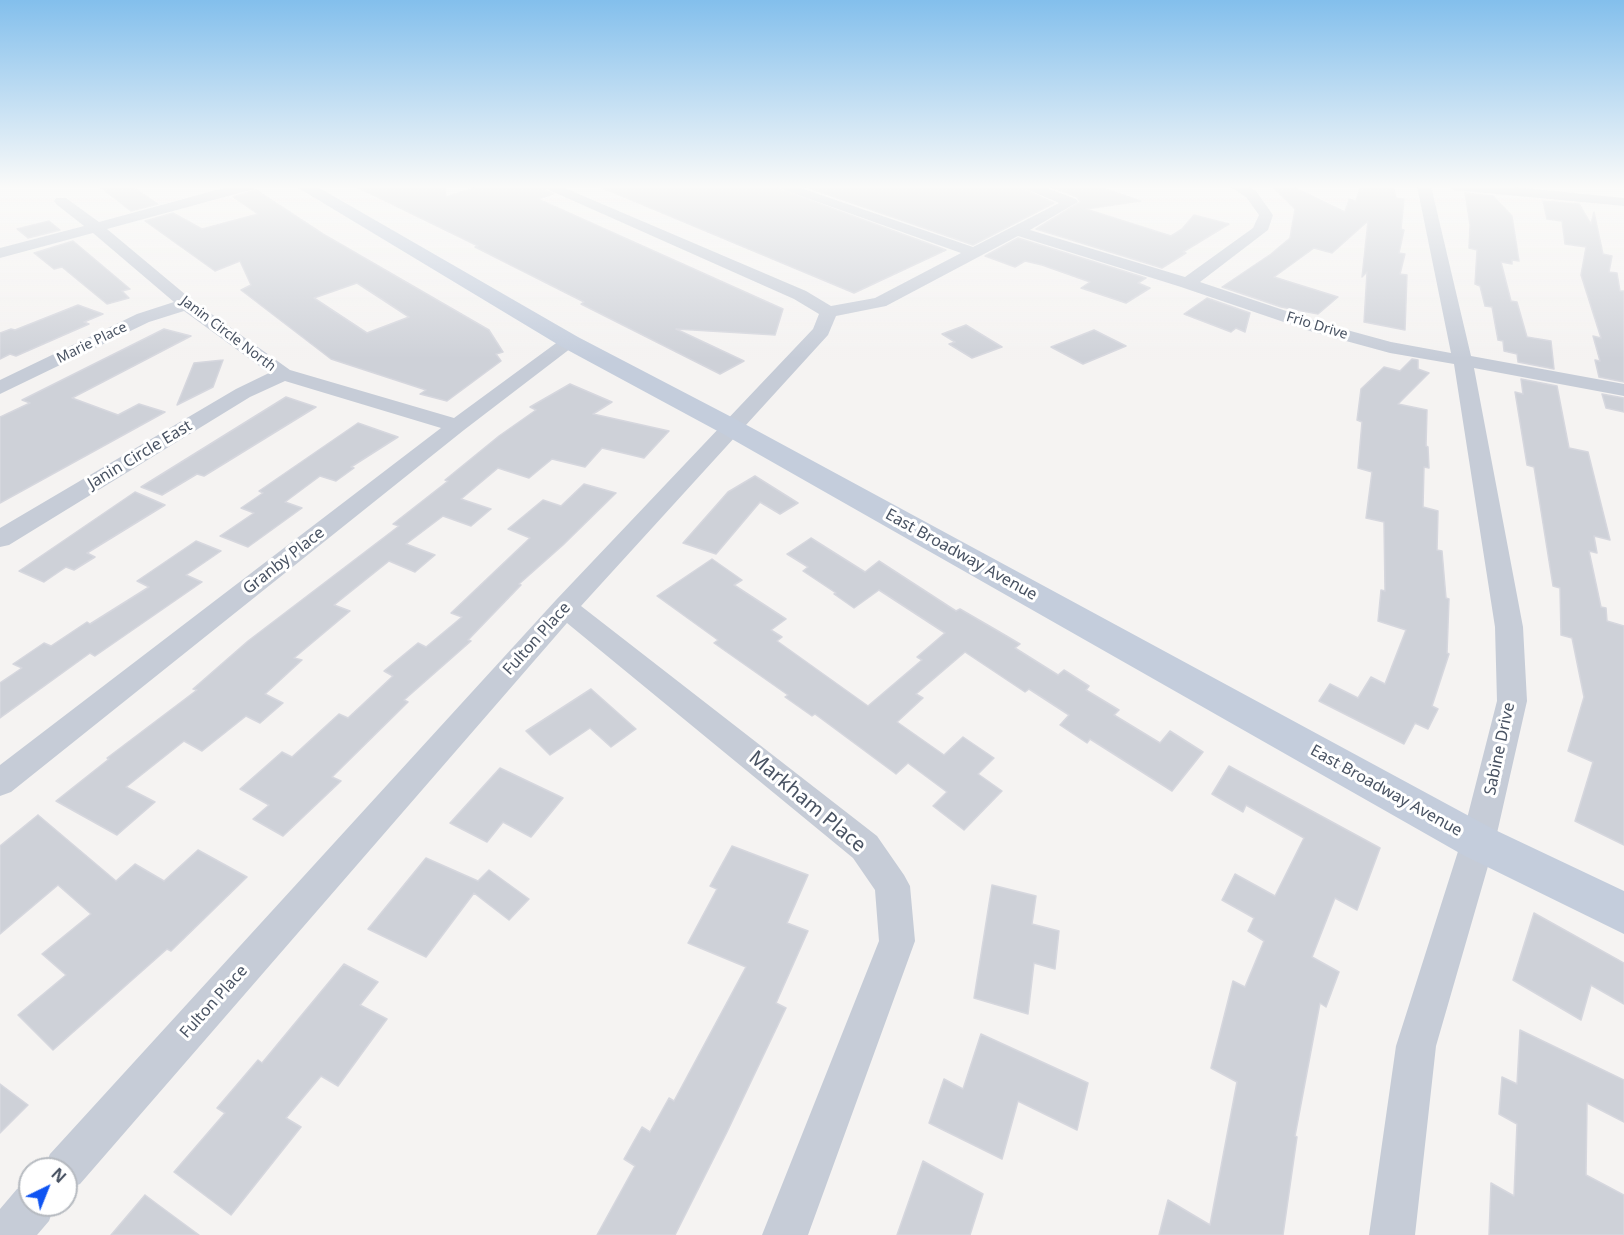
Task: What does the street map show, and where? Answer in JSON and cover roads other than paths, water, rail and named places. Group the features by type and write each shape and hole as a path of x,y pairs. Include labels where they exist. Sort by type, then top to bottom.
{"street":[{"path":"0,252 32,244"},
{"name":"Janin Circle North","path":"115,244 186,304 282,374 457,426"},
{"name":"East Broadway Avenue","path":"402,244 570,342 732,428 1478,842 1624,913"},
{"path":"681,244 800,295 828,312 880,302 993,244"},
{"path":"948,244 975,253"},
{"name":"Frio Drive","path":"1059,244 1319,328 1390,347 1624,390"},
{"path":"1186,283 1241,244"},
{"name":"Sabine Drive","path":"1392,1235 1416,1046 1478,842 1512,701 1509,627 1463,362 1437,244"},
{"name":"Marie Place","path":"0,388 143,318 186,304"},
{"name":"Fulton Place","path":"76,1157 565,608 822,331 828,312"},
{"name":"Granby Place","path":"0,783 457,426 570,342"},
{"name":"Janin Circle East","path":"0,539 243,393 282,374"},
{"name":"Markham Place","path":"565,608 865,847 892,886 897,941 785,1235"},
{"path":"7,1235 23,1217"}]}
